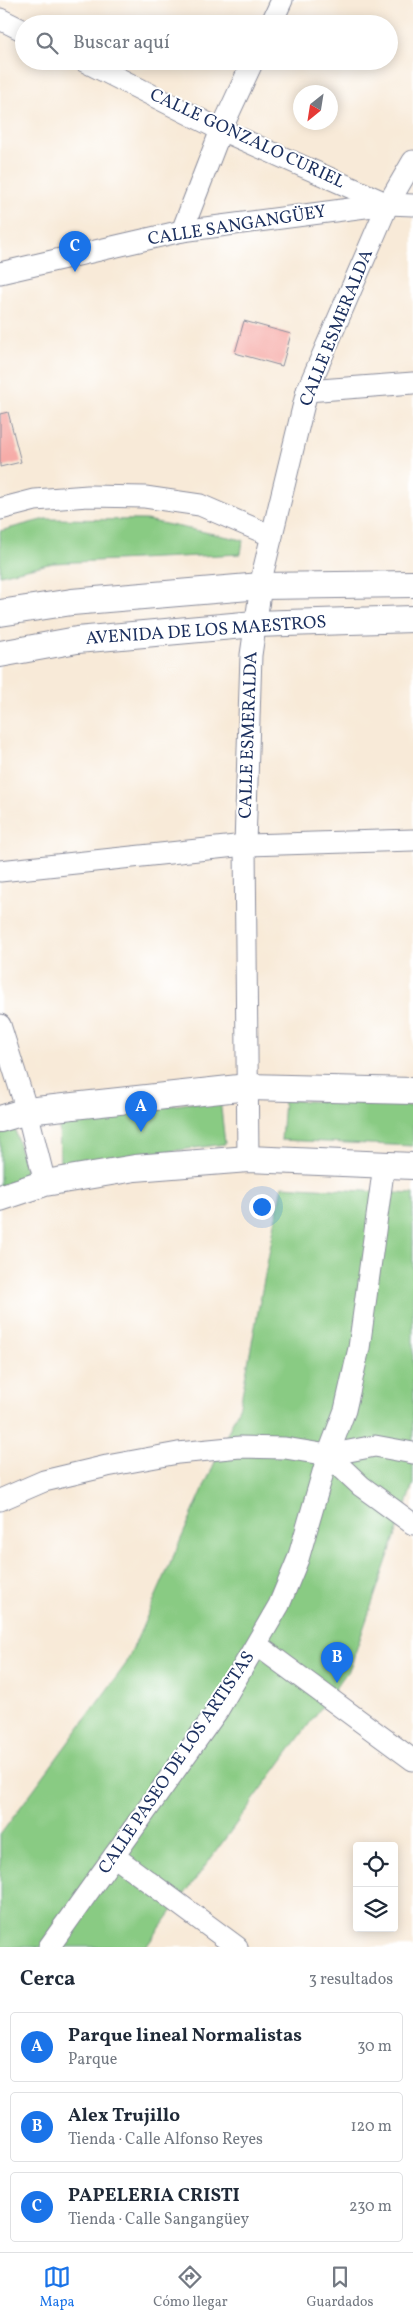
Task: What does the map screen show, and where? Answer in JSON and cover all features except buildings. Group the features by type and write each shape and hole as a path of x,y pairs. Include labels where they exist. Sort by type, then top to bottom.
{"street":[{"path":"275,15 282,0"},
{"path":"0,19 15,26"},
{"name":"CALLE GONZALO CURIEL","path":"102,70 221,130 388,204 413,205"},
{"path":"182,231 221,130 249,70"},
{"name":"CALLE ESMERALDA","path":"248,1159 245,845 251,655 261,586 307,391 388,204 413,160"},
{"name":"CALLE SANGANGÜEY","path":"0,273 182,231 388,204"},
{"path":"307,391 413,383"},
{"path":"0,509 35,500 88,496 145,497 200,505 272,536"},
{"path":"0,613 72,602 261,586 413,584"},
{"name":"AVENIDA DE LOS MAESTROS","path":"0,654 77,640 255,624 413,618"},
{"path":"0,871 245,845 413,840"},
{"path":"0,1025 27,1111 45,1183"},
{"path":"0,1119 27,1111 248,1087 413,1091"},
{"path":"0,1198 45,1183 135,1168 248,1159 413,1166"},
{"name":"CALLE PASEO DE LOS ARTISTAS","path":"49,1947 218,1710 257,1645 278,1605 298,1559 328,1456 345,1410 358,1348 384,1165"},
{"path":"0,1500 44,1481 107,1466 178,1453 240,1447 285,1448 328,1456 375,1446 413,1453"},
{"path":"328,1456 361,1486 413,1524"},
{"path":"257,1645 413,1760"},
{"path":"114,1856 237,1947"}],"green space":[{"path":"45,519 146,520 243,540 241,554 53,563 0,575 0,531"},
{"path":"220,1099 225,1144 60,1166 59,1121"},
{"path":"284,1100 413,1106 413,1146 281,1140"},
{"path":"15,1129 27,1177 0,1186 0,1134"},
{"path":"282,1186 413,1194 413,1484 350,1668 146,1947 0,1947 0,1835 126,1664 240,1405"}],"place":[{"name":"PAPELERIA CRISTI","path":"75,272"},
{"name":"Parque lineal Normalistas","path":"141,1132"},
{"name":"Alex Trujillo","path":"337,1683"}]}
